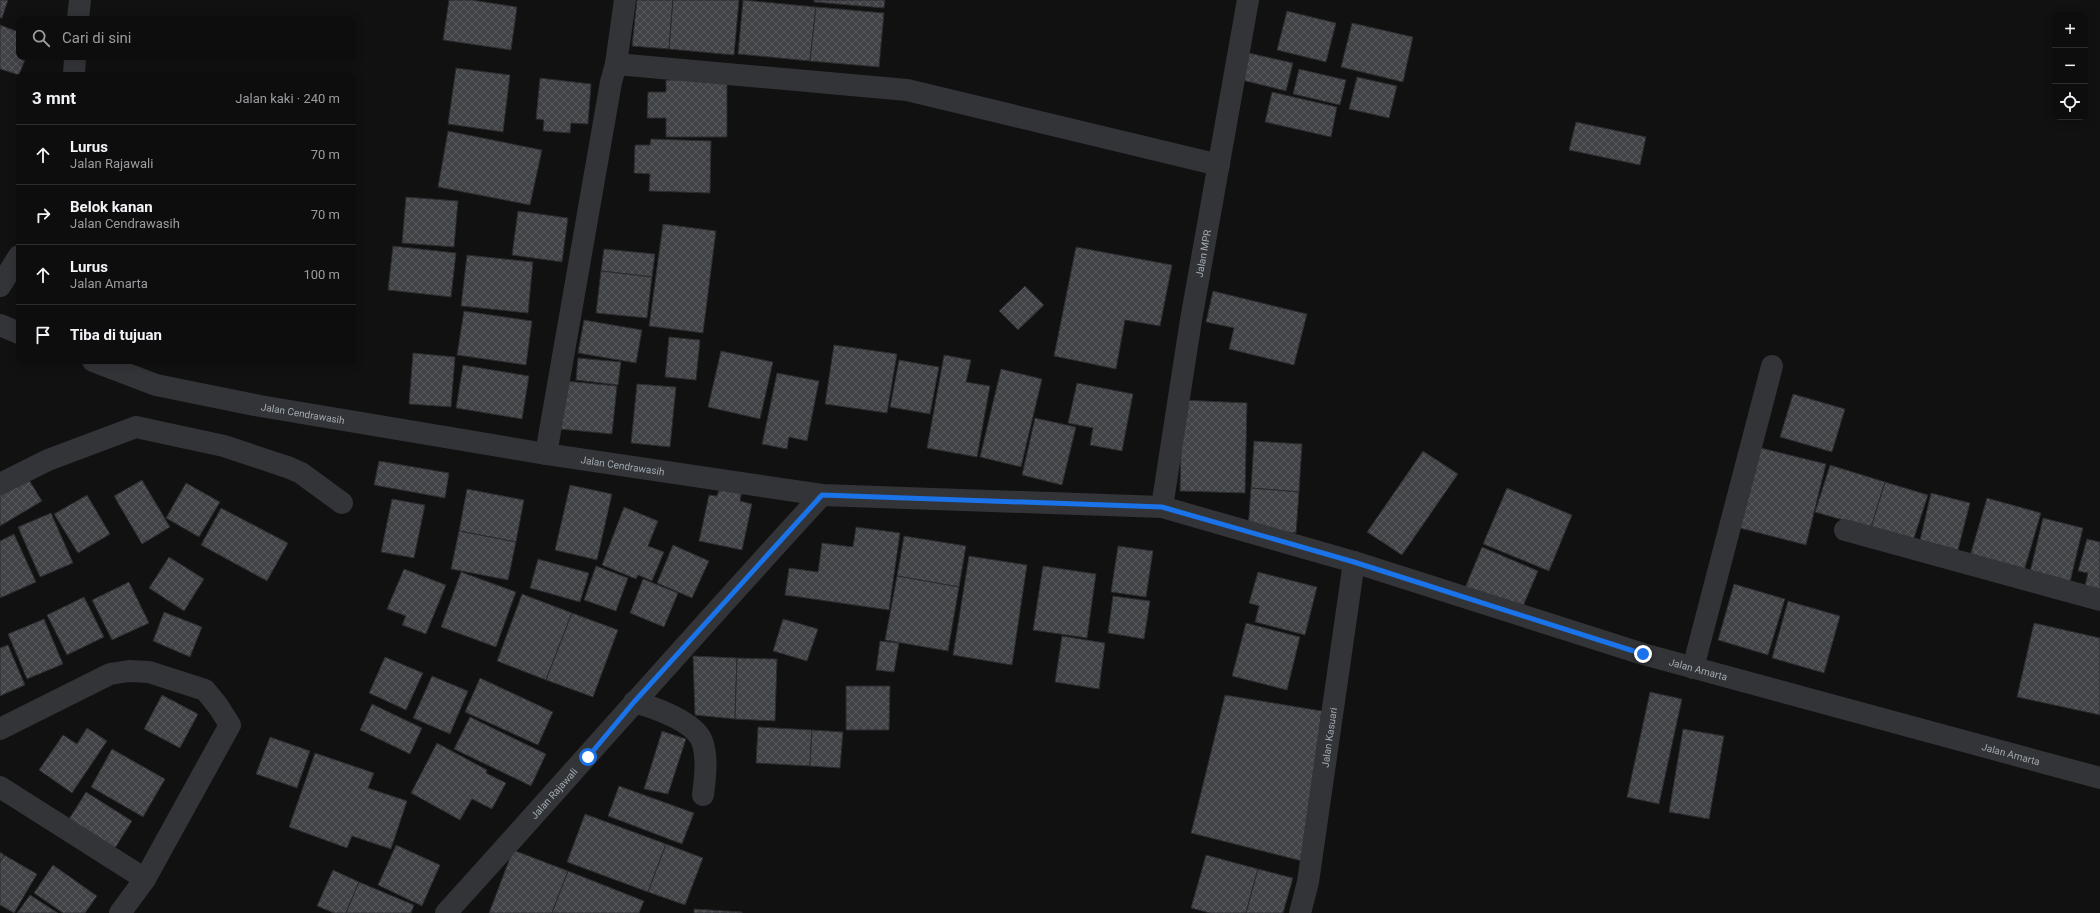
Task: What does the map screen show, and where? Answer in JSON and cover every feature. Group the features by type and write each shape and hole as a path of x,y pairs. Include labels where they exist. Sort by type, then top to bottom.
{"street":[{"path":"78,16 80,0"},
{"path":"546,454 611,82 616,64 625,0"},
{"name":"Jalan MPR","path":"1162,507 1192,320 1248,0"},
{"path":"74,72 75,60"},
{"path":"616,64 907,90 1219,165"},
{"path":"0,286 16,261"},
{"path":"0,325 16,332"},
{"name":"Jalan Cendrawasih","path":"101,364 156,385 342,422 822,495 1162,507"},
{"path":"1693,668 1772,366"},
{"path":"0,484 48,460 136,427 224,446 290,468 301,473 342,503"},
{"name":"Jalan Rajawali","path":"446,913 588,757 634,702 822,495"},
{"name":"Jalan Amarta","path":"1162,507 1354,562 1643,654 2100,778"},
{"path":"1845,530 2100,600"},
{"name":"Jalan Kasuari","path":"1300,913 1308,882 1354,562"},
{"path":"0,730 110,674 129,671 149,672 205,690 218,706 230,725 145,879 120,913"},
{"path":"634,702 660,710 695,730 701,739 706,762 703,795"},
{"path":"0,787 145,879"}],"building":[{"path":"0,0 8,0 2,18 0,18"},
{"path":"449,0 472,0 517,7 511,50 443,40"},
{"path":"637,0 673,0 669,49 632,46"},
{"path":"673,0 739,0 734,55 669,49"},
{"path":"743,0 816,7 810,61 738,54"},
{"path":"814,0 885,0 884,8 814,2"},
{"path":"816,7 884,13 879,67 810,61"},
{"path":"1287,11 1336,23 1326,62 1277,50"},
{"path":"1352,23 1413,37 1403,82 1341,67"},
{"path":"0,25 16,31 16,60 25,60 20,72 16,72 16,74 0,69"},
{"path":"1249,53 1293,63 1286,91 1242,80"},
{"path":"456,68 510,75 503,132 448,124"},
{"path":"1299,69 1346,80 1340,105 1293,94"},
{"path":"1357,77 1397,86 1389,118 1349,109"},
{"path":"540,78 591,84 588,124 571,123 570,133 543,131 544,120 536,119"},
{"path":"666,80 727,80 727,137 666,137 666,118 647,118 648,92 666,92"},
{"path":"1272,92 1337,107 1331,137 1265,122"},
{"path":"1576,122 1646,137 1640,165 1569,150"},
{"path":"448,131 542,150 530,205 438,187"},
{"path":"651,139 711,141 710,193 649,191 650,174 634,173 635,145 650,145"},
{"path":"406,197 458,201 454,247 402,243"},
{"path":"518,211 568,218 562,262 512,255"},
{"path":"663,224 716,231 703,333 649,326"},
{"path":"393,246 456,253 451,297 388,290"},
{"path":"1076,247 1172,265 1160,326 1125,320 1116,369 1054,356"},
{"path":"604,249 655,254 652,277 601,271"},
{"path":"467,255 533,262 528,313 461,306"},
{"path":"601,271 652,277 647,318 596,313"},
{"path":"1025,286 1044,305 1018,330 999,311"},
{"path":"1213,291 1307,314 1294,365 1229,349 1234,328 1206,322"},
{"path":"464,311 532,321 526,365 457,355"},
{"path":"584,320 642,330 636,363 578,353"},
{"path":"669,337 700,340 696,380 665,377"},
{"path":"834,345 897,354 887,413 825,404"},
{"path":"721,351 773,362 760,419 708,407"},
{"path":"413,353 455,357 451,407 409,404"},
{"path":"944,355 971,360 966,382 990,386 977,457 927,448"},
{"path":"578,358 621,362 618,385 576,380"},
{"path":"899,360 939,367 930,414 890,407"},
{"path":"463,365 529,376 522,419 456,408"},
{"path":"1001,369 1042,379 1021,467 980,457"},
{"path":"777,373 819,381 807,441 789,437 787,449 762,444"},
{"path":"565,381 617,386 612,434 560,429"},
{"path":"1077,383 1133,394 1122,451 1090,445 1093,428 1068,423"},
{"path":"637,384 676,387 670,447 631,443"},
{"path":"1793,394 1845,409 1832,452 1780,437"},
{"path":"1182,400 1247,403 1245,493 1180,491"},
{"path":"1035,418 1076,427 1062,485 1022,475"},
{"path":"1254,441 1302,444 1299,492 1251,488"},
{"path":"1753,446 1826,464 1806,545 1732,526"},
{"path":"1423,451 1458,474 1402,555 1367,532"},
{"path":"379,461 449,473 445,498 374,485"},
{"path":"1830,465 1885,482 1871,528 1815,512"},
{"path":"26,475 42,501 0,526 0,491"},
{"path":"142,480 170,527 142,544 114,496"},
{"path":"1885,482 1928,495 1913,541 1871,528"},
{"path":"186,483 220,502 199,537 166,518"},
{"path":"570,485 612,494 597,560 555,550"},
{"path":"720,486 742,491 740,501 752,504 742,550 699,541 709,495 717,496"},
{"path":"1251,488 1299,492 1296,533 1248,530"},
{"path":"1507,488 1572,515 1549,571 1483,544"},
{"path":"467,489 524,500 516,542 459,531"},
{"path":"1931,493 1970,503 1958,550 1920,540"},
{"path":"87,495 110,534 78,553 54,514"},
{"path":"1987,498 2041,513 2024,571 1970,556"},
{"path":"392,499 425,505 414,558 381,552"},
{"path":"624,507 658,521 648,546 664,552 652,581 638,575 636,579 602,565"},
{"path":"221,508 288,543 267,581 201,545"},
{"path":"51,513 73,563 40,577 18,527"},
{"path":"2043,518 2083,528 2070,582 2030,572"},
{"path":"856,527 900,533 889,610 785,595 789,568 818,572 822,543 853,547"},
{"path":"459,531 516,542 508,580 451,569"},
{"path":"14,534 36,582 0,598 0,541"},
{"path":"904,536 966,546 959,587 897,576"},
{"path":"2087,539 2100,542 2100,590 2085,586 2088,573 2078,571"},
{"path":"673,545 709,561 692,598 657,583"},
{"path":"1118,546 1153,551 1146,597 1111,592"},
{"path":"1482,547 1538,571 1521,611 1465,588"},
{"path":"969,556 1027,565 1012,665 953,655"},
{"path":"169,557 204,579 184,611 149,588"},
{"path":"538,559 589,573 580,602 530,588"},
{"path":"596,566 628,578 616,611 584,600"},
{"path":"1043,566 1096,574 1087,638 1033,630"},
{"path":"404,569 446,585 426,634 402,625 406,616 387,609"},
{"path":"461,572 516,592 496,647 441,627"},
{"path":"1258,572 1317,587 1305,635 1255,622 1259,606 1249,603"},
{"path":"897,576 959,587 948,651 885,640"},
{"path":"643,579 678,593 664,627 630,613"},
{"path":"129,582 149,623 112,640 92,600"},
{"path":"1734,584 1785,599 1768,655 1718,640"},
{"path":"522,594 572,613 546,680 497,661"},
{"path":"1113,596 1150,601 1144,639 1108,633"},
{"path":"84,597 104,637 67,655 47,615"},
{"path":"1788,601 1840,616 1824,673 1772,658"},
{"path":"164,612 202,627 190,657 153,641"},
{"path":"572,613 618,630 593,697 546,680"},
{"path":"44,619 63,664 27,679 8,634"},
{"path":"783,619 818,629 807,661 773,651"},
{"path":"1246,623 1300,637 1287,690 1232,676"},
{"path":"2034,623 2100,638 2100,715 2017,697"},
{"path":"1062,636 1105,643 1099,689 1055,682"},
{"path":"880,641 899,643 894,672 876,670"},
{"path":"8,645 25,685 0,696 0,648"},
{"path":"693,656 737,658 735,719 695,715"},
{"path":"385,657 423,673 406,710 369,693"},
{"path":"737,658 777,659 775,721 735,719"},
{"path":"432,676 468,691 450,734 413,718"},
{"path":"480,678 553,712 538,745 465,712"},
{"path":"846,686 890,686 889,730 846,730"},
{"path":"1650,692 1682,699 1659,804 1627,797"},
{"path":"162,695 198,714 180,748 144,729"},
{"path":"1225,695 1322,711 1302,861 1191,833"},
{"path":"372,704 422,728 410,754 360,730"},
{"path":"470,717 546,754 531,786 454,749"},
{"path":"758,727 812,730 810,766 756,763"},
{"path":"87,728 107,741 72,793 39,770 63,735 77,744"},
{"path":"1683,729 1724,736 1709,819 1669,812"},
{"path":"812,730 843,732 840,768 810,766"},
{"path":"662,731 686,739 668,794 644,789"},
{"path":"270,737 310,751 297,788 256,774"},
{"path":"437,743 487,770 486,773 506,783 492,809 472,799 460,820 411,793"},
{"path":"112,749 165,779 143,817 91,787"},
{"path":"315,753 374,773 368,788 407,801 391,849 352,836 347,848 289,827"},
{"path":"619,786 694,813 682,844 608,816"},
{"path":"86,792 132,821 110,856 64,827"},
{"path":"585,814 666,844 648,892 567,862"},
{"path":"666,844 703,858 685,905 648,892"},
{"path":"396,845 440,865 422,906 378,885"},
{"path":"513,850 568,871 552,913 489,913"},
{"path":"0,852 4,855 0,862"},
{"path":"4,855 37,874 14,913 0,905 0,862"},
{"path":"1206,855 1258,869 1246,913 1210,913 1191,908"},
{"path":"53,865 97,896 85,913 63,913 34,893"},
{"path":"1258,869 1293,878 1283,913 1246,913"},
{"path":"333,870 359,882 346,913 334,913 317,906"},
{"path":"568,871 644,901 639,913 552,913"},
{"path":"359,882 414,905 411,913 346,913"},
{"path":"30,895 58,913 17,913"},
{"path":"694,909 742,912 742,913 694,913"}],"route":[{"path":"588,757 634,702 822,495 1162,507 1354,562 1643,654"}]}
